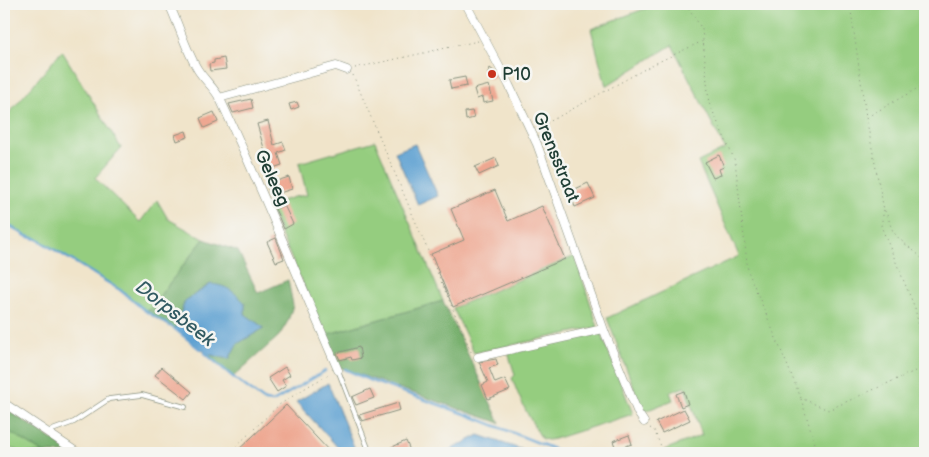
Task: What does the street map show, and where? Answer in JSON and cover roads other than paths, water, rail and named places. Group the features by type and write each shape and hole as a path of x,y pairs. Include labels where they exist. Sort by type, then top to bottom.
{"street":[{"name":"Geleeg","path":"169,4 198,70 220,98 338,370"},
{"name":"Grensstraat","path":"466,4 509,85 545,164 603,329 638,413 644,422"},
{"path":"220,98 336,66 347,70"},
{"path":"478,357 603,329"},
{"path":"4,403 78,453"}],"lane":[{"path":"338,370 370,453"},
{"path":"47,432 74,422 109,399 142,395 185,407"}],"water":[{"path":"415,144 438,196 418,205 395,152"},
{"path":"211,284 222,286 233,292 245,303 245,314 264,328 237,344 229,359 207,354 175,329 185,301"},
{"path":"328,383 355,449 349,453 343,453 296,402"},
{"path":"479,435 532,453 444,453"}],"waterway":[{"name":"Dorpsbeek","path":"4,222 26,236 37,239 120,290 147,312 175,329 201,350"},
{"name":"Dorpsbeek","path":"205,353 265,401 273,402 325,371"},
{"name":"Dorpsbeek","path":"345,369 369,380 468,415 564,453"}],"place":[{"name":"P10","path":"492,74"}]}
